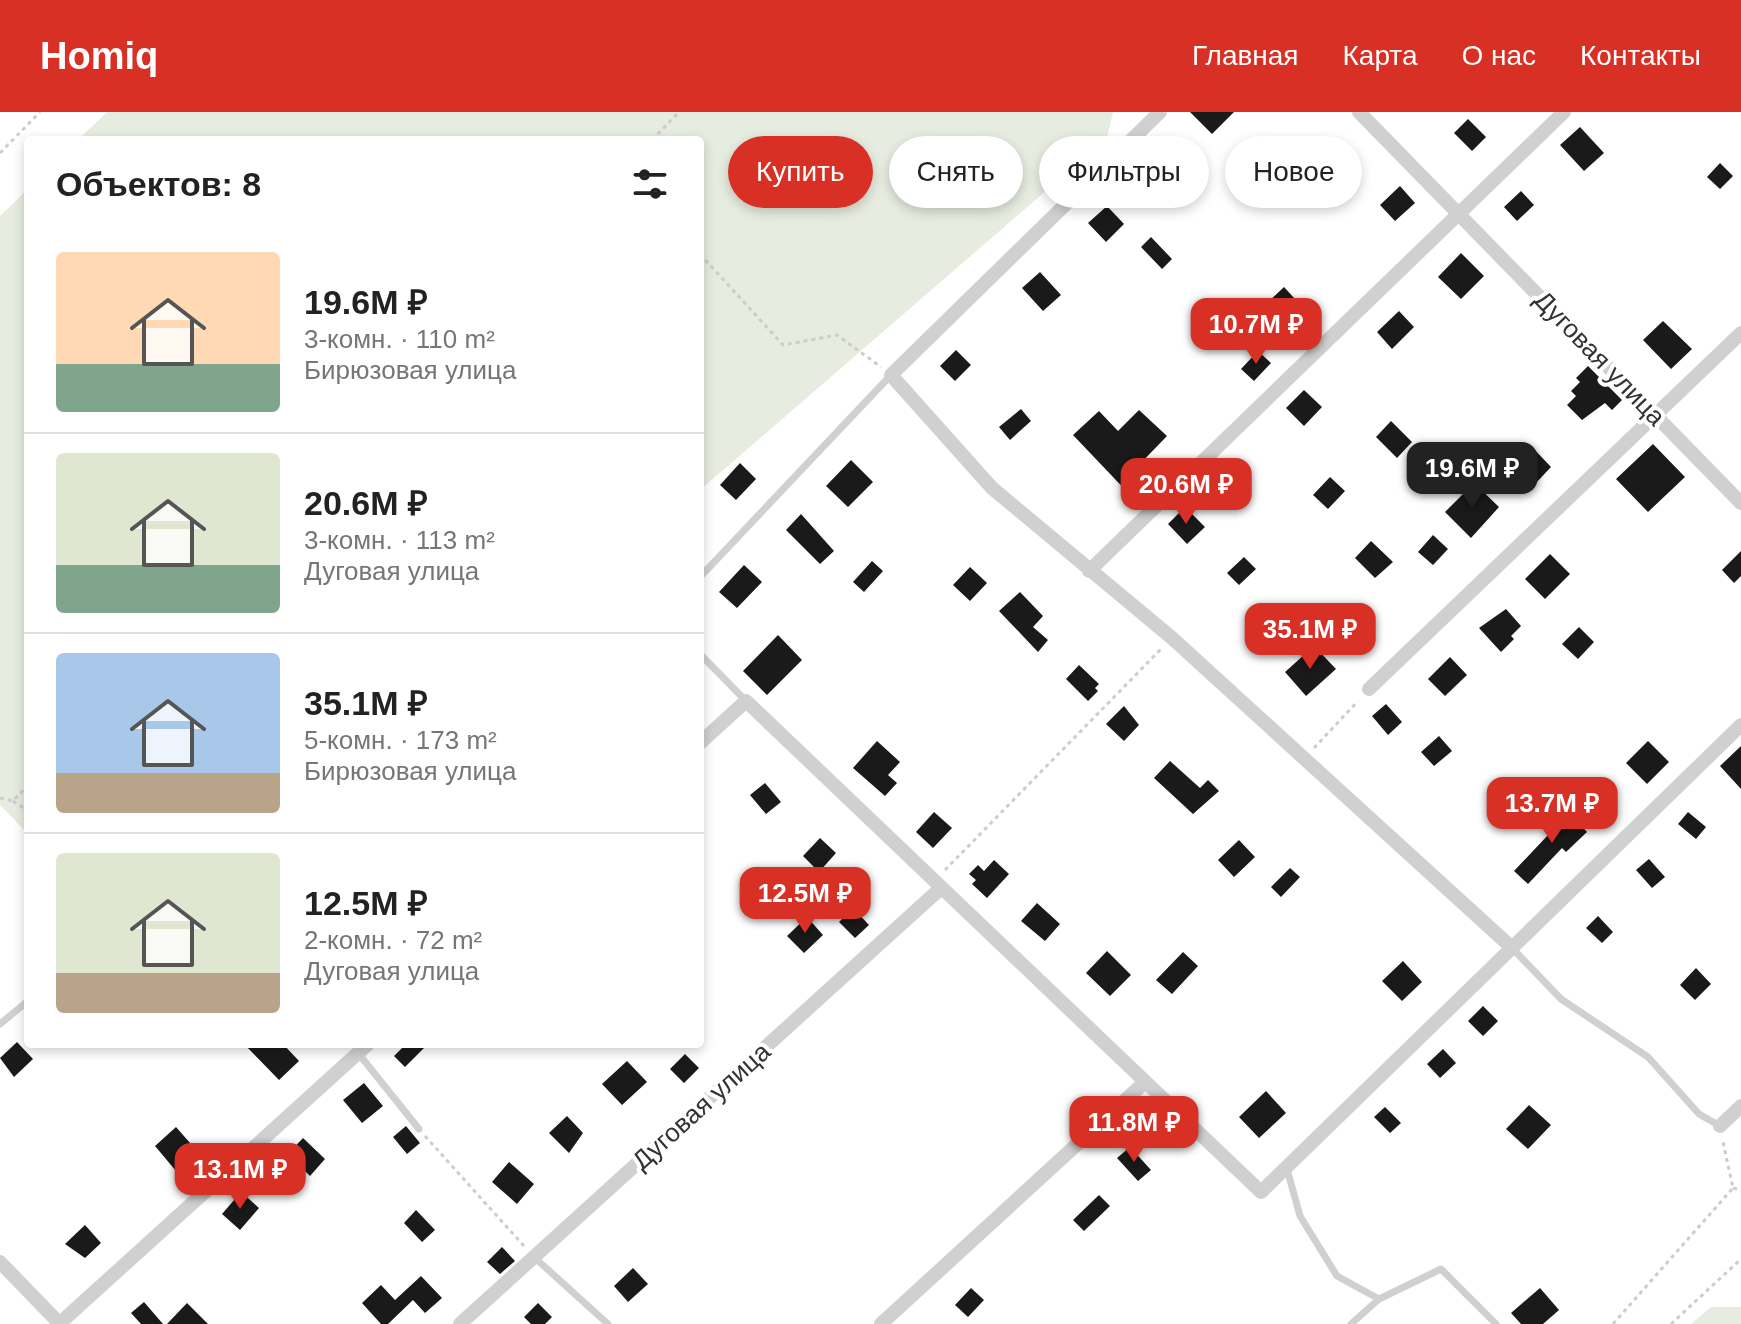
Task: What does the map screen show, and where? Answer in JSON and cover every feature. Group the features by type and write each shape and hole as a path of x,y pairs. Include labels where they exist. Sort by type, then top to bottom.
{"street":[{"path":"1160,112 891,375 992,488 1172,638 1306,756 1510,946"},
{"name":"Дуговая улица","path":"1359,112 1741,503"},
{"path":"1089,571 1564,112"},
{"path":"1369,689 1741,333"},
{"path":"704,739 746,701 1261,1192 1510,946 1741,725"},
{"name":"Дуговая улица","path":"460,1324 938,885"},
{"path":"0,1262 60,1324 363,1048"},
{"path":"881,1324 1145,1082"},
{"path":"1720,1126 1741,1106"}],"lane":[{"path":"704,573 891,375"},
{"path":"704,658 746,701"},
{"path":"1510,946 1561,999 1648,1057 1699,1114 1720,1126"},
{"path":"0,1024 24,1004"},
{"path":"363,1048 419,1129"},
{"path":"1287,1169 1300,1216 1337,1276 1379,1299"},
{"path":"535,1258 608,1324"},
{"path":"1351,1324 1379,1299 1441,1269 1496,1324"}],"path":[{"path":"0,153 40,112"},
{"path":"656,136 679,112"},
{"path":"704,258 783,345 837,335 891,375"},
{"path":"938,885 1172,638"},
{"path":"1306,756 1369,689"},
{"path":"13,801 24,789"},
{"path":"0,798 24,808"},
{"path":"1720,1126 1733,1188"},
{"path":"419,1129 535,1258"},
{"path":"1733,1188 1741,1190"},
{"path":"1613,1324 1733,1188"},
{"path":"1671,1324 1741,1259"}],"shaded area":[{"path":"107,112 1113,112 1107,136 1039,136 1039,197 704,487 704,136 82,136"},
{"path":"24,193 24,830 0,805 0,216"},
{"path":"1711,1307 1741,1307 1741,1324 1691,1324"}],"building":[{"path":"1190,112 1234,112 1212,134"},
{"path":"1468,119 1486,137 1472,151 1454,133"},
{"path":"1580,127 1604,153 1584,171 1560,145"},
{"path":"1720,163 1733,176 1720,189 1707,177"},
{"path":"1400,186 1415,203 1395,221 1380,205"},
{"path":"1521,191 1534,205 1517,221 1504,207"},
{"path":"1105,208 1109,208 1124,224 1106,242 1088,223"},
{"path":"1151,237 1172,259 1162,269 1141,247"},
{"path":"1461,253 1484,276 1461,299 1438,277"},
{"path":"1040,272 1061,295 1043,311 1022,288"},
{"path":"1284,287 1306,311 1291,326 1268,302"},
{"path":"1399,311 1414,327 1392,349 1377,332"},
{"path":"1663,321 1692,349 1671,369 1643,340"},
{"path":"956,350 971,365 955,381 940,366"},
{"path":"1258,351 1271,363 1254,381 1241,369"},
{"path":"1588,366 1622,400 1612,410 1605,403 1582,420 1567,405 1576,396 1571,391 1580,382 1576,378"},
{"path":"1304,390 1322,407 1304,426 1286,408"},
{"path":"1021,409 1031,421 1010,440 999,427"},
{"path":"1139,410 1167,436 1135,469 1149,483 1133,498 1073,435 1099,411 1118,431"},
{"path":"1391,421 1412,442 1397,458 1376,437"},
{"path":"1653,444 1685,477 1648,512 1616,479"},
{"path":"1531,446 1551,467 1535,484 1514,464"},
{"path":"851,460 873,482 848,507 826,486"},
{"path":"740,463 756,479 736,500 720,485"},
{"path":"1330,477 1345,491 1328,509 1313,495"},
{"path":"1474,483 1499,507 1471,538 1445,512"},
{"path":"1185,507 1205,527 1187,544 1168,524"},
{"path":"801,514 834,551 820,564 786,530"},
{"path":"1433,535 1448,549 1433,565 1418,552"},
{"path":"1371,541 1393,562 1375,578 1355,558"},
{"path":"1741,551 1741,576 1734,583 1722,570"},
{"path":"1550,554 1570,574 1545,599 1525,579"},
{"path":"1244,557 1256,569 1239,585 1227,573"},
{"path":"872,561 883,571 864,592 853,582"},
{"path":"744,565 762,582 737,608 719,592"},
{"path":"970,567 987,583 970,601 953,585"},
{"path":"1020,592 1043,616 1033,627 1048,640 1038,652 999,611"},
{"path":"1506,609 1521,626 1501,652 1479,628"},
{"path":"1579,627 1594,642 1578,659 1562,644"},
{"path":"778,635 802,660 767,695 743,671"},
{"path":"1314,646 1336,669 1306,696 1285,672"},
{"path":"1450,657 1467,675 1445,696 1428,679"},
{"path":"1079,665 1099,684 1095,688 1098,691 1088,701 1066,679"},
{"path":"1386,704 1402,722 1388,735 1372,716"},
{"path":"1124,706 1139,725 1124,741 1106,724"},
{"path":"1439,736 1452,751 1434,766 1421,752"},
{"path":"877,741 900,762 888,775 897,783 885,796 853,768"},
{"path":"1648,741 1669,762 1647,784 1626,763"},
{"path":"1741,746 1741,789 1720,766"},
{"path":"1170,761 1200,788 1208,780 1219,791 1193,814 1154,778"},
{"path":"765,783 781,802 766,814 750,795"},
{"path":"1565,809 1587,832 1566,852 1562,848 1528,884 1514,871 1549,834 1544,829"},
{"path":"934,812 952,828 933,848 916,832"},
{"path":"1688,812 1706,827 1696,839 1678,824"},
{"path":"820,838 836,853 819,872 803,856"},
{"path":"1239,840 1255,857 1234,877 1218,860"},
{"path":"1649,859 1665,877 1652,888 1636,870"},
{"path":"994,860 1009,874 987,898 972,884 976,880 969,874 978,865 984,871"},
{"path":"1290,868 1300,877 1281,897 1271,887"},
{"path":"1037,903 1060,924 1045,941 1021,921"},
{"path":"853,908 869,925 855,938 839,922"},
{"path":"1598,916 1613,932 1602,943 1586,928"},
{"path":"807,917 823,935 804,953 787,936"},
{"path":"1107,951 1131,975 1110,996 1086,973"},
{"path":"1183,952 1198,966 1172,994 1156,980"},
{"path":"1403,961 1422,982 1402,1001 1382,981"},
{"path":"1696,968 1711,984 1695,1000 1680,985"},
{"path":"1483,1006 1498,1021 1483,1036 1468,1021"},
{"path":"17,1042 33,1059 14,1077 0,1058"},
{"path":"248,1048 287,1048 299,1061 279,1080"},
{"path":"402,1048 424,1048 405,1067 394,1056"},
{"path":"1443,1049 1456,1063 1440,1078 1427,1064"},
{"path":"685,1054 699,1068 684,1083 670,1069"},
{"path":"627,1061 647,1082 622,1105 602,1084"},
{"path":"364,1083 383,1106 362,1123 343,1100"},
{"path":"1266,1091 1286,1113 1259,1138 1239,1117"},
{"path":"1529,1105 1551,1125 1528,1149 1506,1129"},
{"path":"1385,1107 1401,1123 1390,1133 1374,1117"},
{"path":"567,1116 583,1133 569,1153 549,1133"},
{"path":"406,1126 420,1143 407,1154 393,1137"},
{"path":"176,1127 198,1152 176,1171 155,1146"},
{"path":"303,1138 325,1159 310,1176 303,1169 278,1194 264,1179"},
{"path":"1130,1147 1151,1170 1138,1181 1117,1158"},
{"path":"509,1162 534,1184 517,1204 492,1182"},
{"path":"241,1192 259,1208 240,1230 222,1214"},
{"path":"1099,1195 1110,1206 1084,1231 1073,1220"},
{"path":"416,1210 435,1230 422,1242 404,1223"},
{"path":"85,1225 101,1243 85,1258 65,1244"},
{"path":"502,1247 515,1261 500,1274 487,1262"},
{"path":"633,1268 648,1284 628,1302 614,1286"},
{"path":"421,1276 442,1298 425,1313 413,1300 388,1324 381,1324 362,1303 381,1285 395,1300"},
{"path":"971,1288 984,1300 968,1317 955,1305"},
{"path":"1540,1288 1559,1310 1543,1324 1521,1324 1511,1313"},
{"path":"144,1302 163,1324 141,1324 131,1313"},
{"path":"187,1303 208,1324 167,1324"},
{"path":"538,1303 552,1317 545,1324 531,1324 524,1317"}]}
